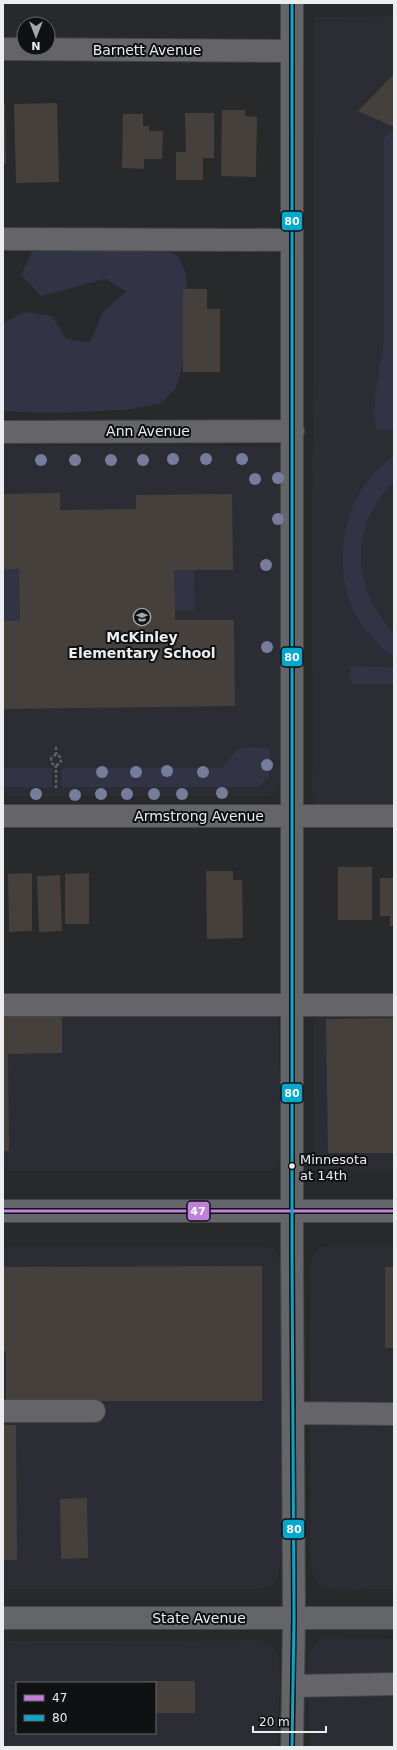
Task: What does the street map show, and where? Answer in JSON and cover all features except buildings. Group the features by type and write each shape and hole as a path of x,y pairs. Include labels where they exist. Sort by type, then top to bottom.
{"main road":[{"path":"3,1211 394,1211"},
{"name":"State Avenue","path":"3,1618 394,1618"}],"street":[{"path":"292,3 294,1618 292,1747"},
{"name":"Barnett Avenue","path":"3,49 291,51"},
{"path":"3,239 292,240"},
{"name":"Ann Avenue","path":"3,432 293,431"},
{"name":"Armstrong Avenue","path":"3,816 394,816"},
{"path":"3,1005 394,1005"},
{"path":"3,1411 94,1411"},
{"path":"293,1413 394,1414"},
{"path":"293,1686 394,1684"}],"path":[{"path":"56,747 56,754 60,757 61,761 56,765"},
{"path":"56,754 52,756 51,759 53,764 56,765 56,790"}],"shaded area":[{"path":"394,16 394,807 319,807 312,794 314,17"},
{"path":"394,129 394,430 377,430 374,414 375,397 384,341 384,138"},
{"path":"62,248 161,248 178,256 186,274 189,314 186,353 176,388 161,403 126,410 53,413 3,411 3,323 24,312 52,316 66,339 90,342 103,312 126,291 105,279 41,296 21,275 32,252"},
{"name":"McKinley Elementary School","path":"3,445 280,446 282,452 280,785 277,793 270,796 3,796"},
{"path":"394,456 394,481 379,499 369,517 363,537 361,557 363,577 370,597 380,615 394,633 394,658 372,637 354,612 348,597 345,581 343,548 350,515 356,500 370,478 381,466"},
{"path":"3,569 19,569 20,621 3,621"},
{"path":"174,570 194,570 195,610 175,610"},
{"path":"350,666 394,667 394,684 351,684"},
{"path":"242,747 268,748 270,752 269,778 257,787 62,787 62,770 64,768 223,768 236,750"},
{"path":"3,768 52,768 52,787 3,787"},
{"path":"313,1013 394,1013 394,1170 323,1170 318,1164 314,1151"},
{"path":"3,1014 278,1014 281,1159 279,1164 271,1171 3,1171"},
{"path":"394,1246 394,1589 336,1590 324,1588 315,1581 310,1566 310,1264 314,1253 323,1247"},
{"path":"3,1247 273,1248 280,1259 281,1266 281,1560 277,1580 266,1588 254,1589 3,1589"},
{"path":"321,1638 394,1639 394,1747 309,1747 307,1658 313,1646"},
{"path":"261,1640 277,1650 280,1661 278,1747 3,1747 3,1641"}],"transit line":[{"name":"80","path":"292,3 292,1253 294,1618 292,1747"},
{"name":"47","path":"3,1211 394,1211"}],"place":[{"name":"McKinley Elementary School","path":"142,617"},
{"name":"Minnesota at 14th","path":"292,1166"}]}
